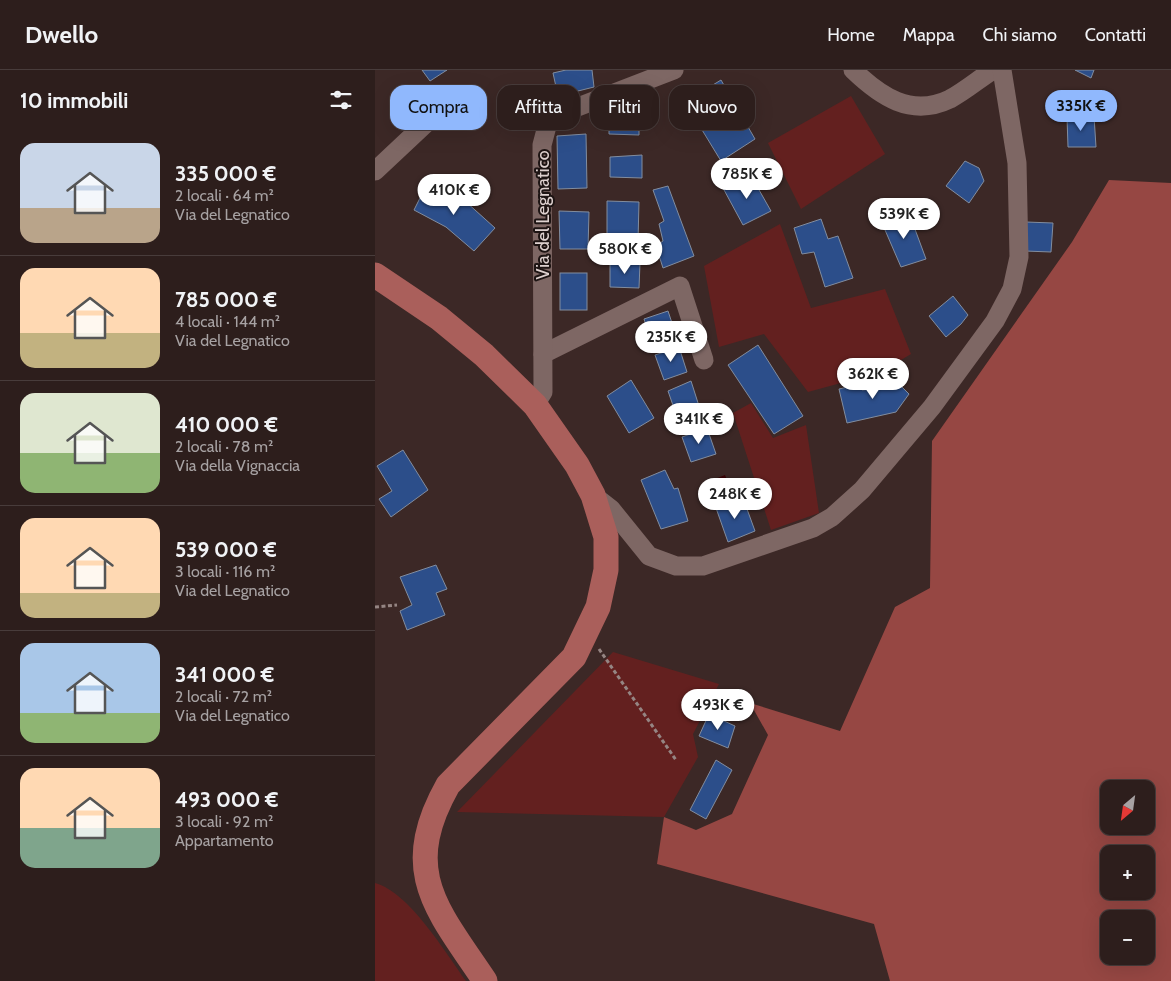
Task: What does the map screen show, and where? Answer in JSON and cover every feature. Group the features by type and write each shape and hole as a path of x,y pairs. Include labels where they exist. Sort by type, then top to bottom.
{"main road":[{"path":"375,275 446,324 484,355 535,404 577,465 593,495 607,537 606,570 598,607 574,657 448,785 436,806 427,830 424,855 428,884 437,910 485,981"}],"street":[{"name":"Via del Legnatico","path":"535,404 543,392 542,145 547,126 557,115 674,70"},
{"path":"853,70 877,91 910,106 949,99 993,70"},
{"path":"593,495 611,509 649,556 676,566 703,566 813,528 831,517 863,490 932,407 995,321 1012,289 1019,257 1017,163 1002,70"},
{"path":"375,171 419,130"},
{"path":"543,354 680,286 705,360"}],"path":[{"path":"375,607 397,605"},
{"path":"586,630 676,760"}],"shaded area":[{"path":"851,96 885,154 801,209 768,143"},
{"path":"1109,180 1171,183 1171,981 890,981 874,924 657,864 664,817 696,830 732,814 768,735 750,703 840,731 895,607 930,588 932,441 1072,242"},
{"path":"780,224 811,308 885,289 911,354 881,372 808,392 764,334 719,347 704,266"},
{"path":"751,403 773,438 806,425 819,513 771,530 733,413"},
{"path":"725,475 730,487 705,496 702,484"},
{"path":"613,652 719,684 693,734 698,757 664,817 457,812"},
{"path":"375,883 401,898 426,925 466,981 375,981"}],"building":[{"path":"422,70 447,70 430,81"},
{"path":"566,70 592,70 594,85 580,90 580,85 556,85 553,73"},
{"path":"1075,70 1094,70 1091,78"},
{"path":"721,80 724,85 713,85"},
{"path":"1094,116 1096,147 1068,147 1067,117"},
{"path":"609,130 639,130 639,135 609,134"},
{"path":"702,130 750,130 755,139 721,161"},
{"path":"586,134 587,188 558,189 557,136"},
{"path":"642,155 642,178 610,177 610,157"},
{"path":"965,161 979,168 984,181 969,203 946,186"},
{"path":"750,174 771,211 743,225 723,188"},
{"path":"428,182 465,201 495,228 474,251 446,227 414,210"},
{"path":"668,186 694,256 663,268 656,246 663,241 659,224 664,221 653,190"},
{"path":"607,201 639,202 638,241 607,241"},
{"path":"559,211 589,212 588,249 560,249"},
{"path":"909,213 926,259 901,267 882,223"},
{"path":"821,219 828,239 838,236 853,278 825,287 814,252 802,254 794,228"},
{"path":"1026,222 1053,223 1051,252 1025,251"},
{"path":"610,262 640,263 639,288 610,287"},
{"path":"560,273 587,273 587,310 560,310"},
{"path":"953,296 968,315 946,337 929,316"},
{"path":"668,311 676,335 652,343 644,319"},
{"path":"758,345 803,416 774,434 728,365"},
{"path":"679,347 687,372 664,380 655,355"},
{"path":"888,373 909,394 896,412 847,423 839,389 861,384 862,390 874,389"},
{"path":"631,380 654,418 629,433 607,396"},
{"path":"691,381 699,406 676,414 668,391"},
{"path":"707,428 716,454 691,462 682,437"},
{"path":"403,450 428,490 391,517 379,499 392,491 377,466"},
{"path":"665,470 674,489 678,488 688,521 661,529 641,480"},
{"path":"743,498 755,531 728,542 716,508"},
{"path":"436,565 447,589 436,593 445,615 407,630 400,611 412,605 400,577"},
{"path":"709,714 735,726 728,748 699,736"},
{"path":"716,760 732,770 706,819 690,810"}]}
